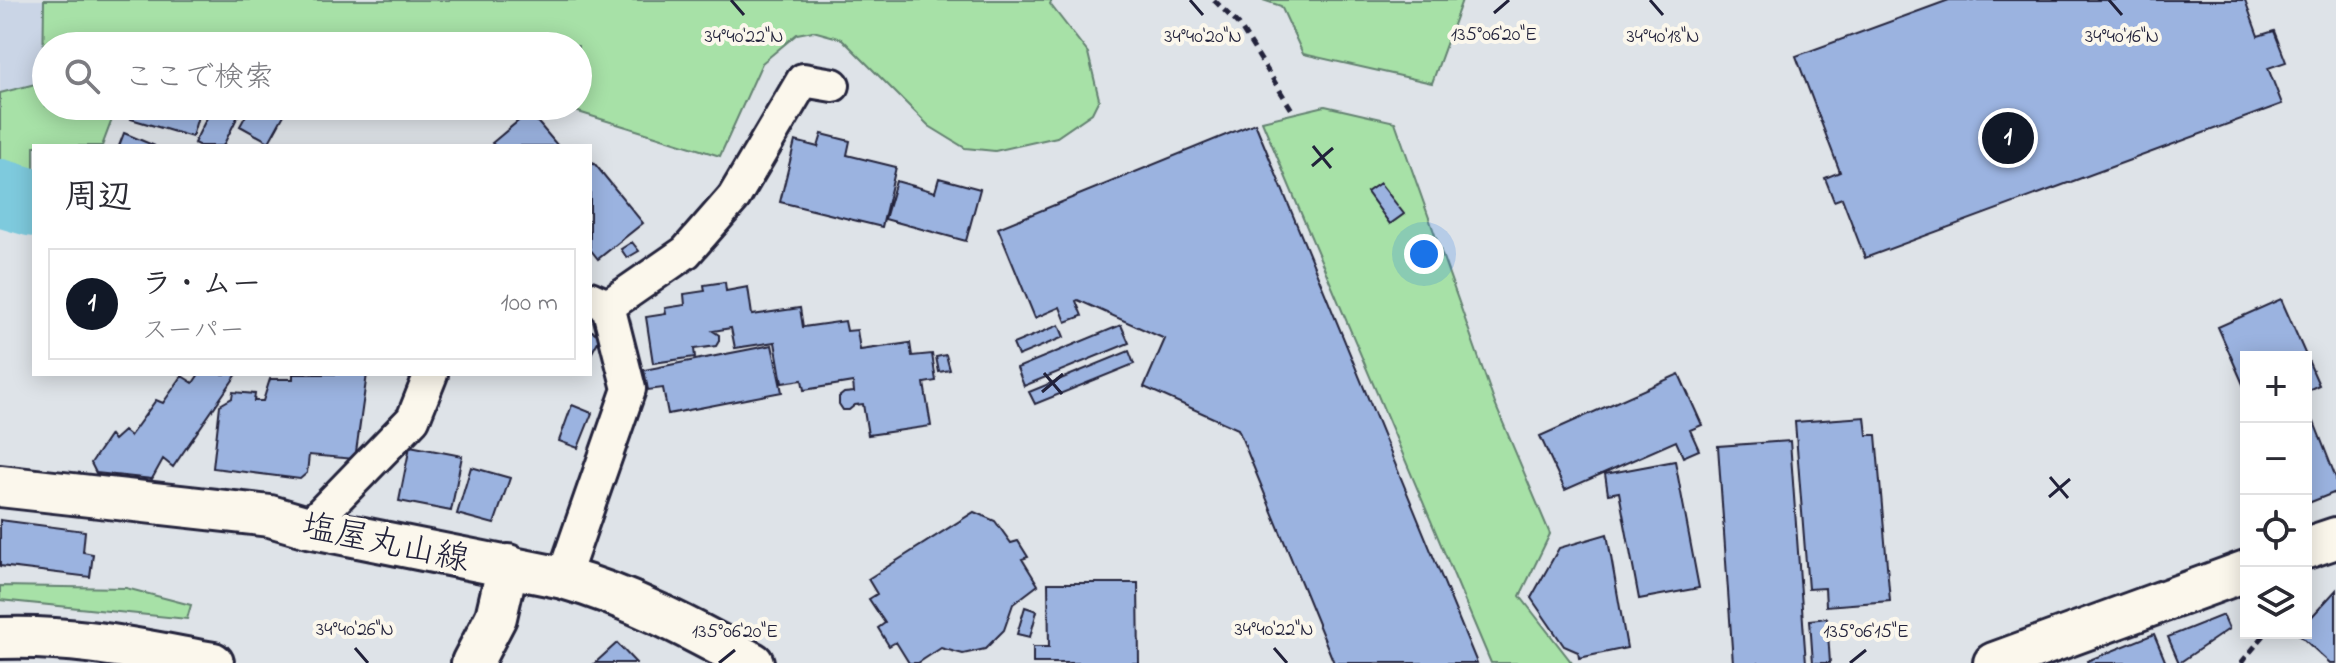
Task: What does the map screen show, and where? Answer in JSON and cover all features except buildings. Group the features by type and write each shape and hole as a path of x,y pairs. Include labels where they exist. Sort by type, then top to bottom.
{"street":[{"path":"563,578 629,389 599,302 686,252 734,197 803,80 833,85"},
{"path":"308,527 413,419 430,376"},
{"name":"塩屋丸山線","path":"0,486 270,516 308,527 508,565 597,587 661,614 753,663"},
{"path":"2312,546 2336,538"},
{"path":"472,663 496,617 508,565"},
{"path":"1994,663 2240,573"},
{"path":"0,638 78,639 213,663"}],"path":[{"path":"1214,0 1239,25 1294,113"},
{"path":"2241,663 2261,639"}],"shaded area":[{"path":"0,0 44,0 44,32 32,32 32,86 0,93"}],"green space":[{"path":"44,0 1052,0 1050,4 1088,53 1099,99 1092,113 1057,137 995,151 965,148 929,126 842,39 813,31 797,34 762,63 720,156 592,116 592,32 44,32"},
{"path":"1263,0 1462,0 1432,83 1303,54 1281,6"},
{"path":"32,85 32,120 112,120 103,144 32,144 32,178 0,173 0,93"},
{"path":"1325,106 1395,122 1495,404 1550,534 1520,596 1572,663 1491,663 1262,121"},
{"path":"0,586 126,588 191,605 187,619 0,600"}],"waterway":[{"path":"0,193 32,202"}],"place":[{"name":"ラ・ムー","path":"2008,138"}]}
